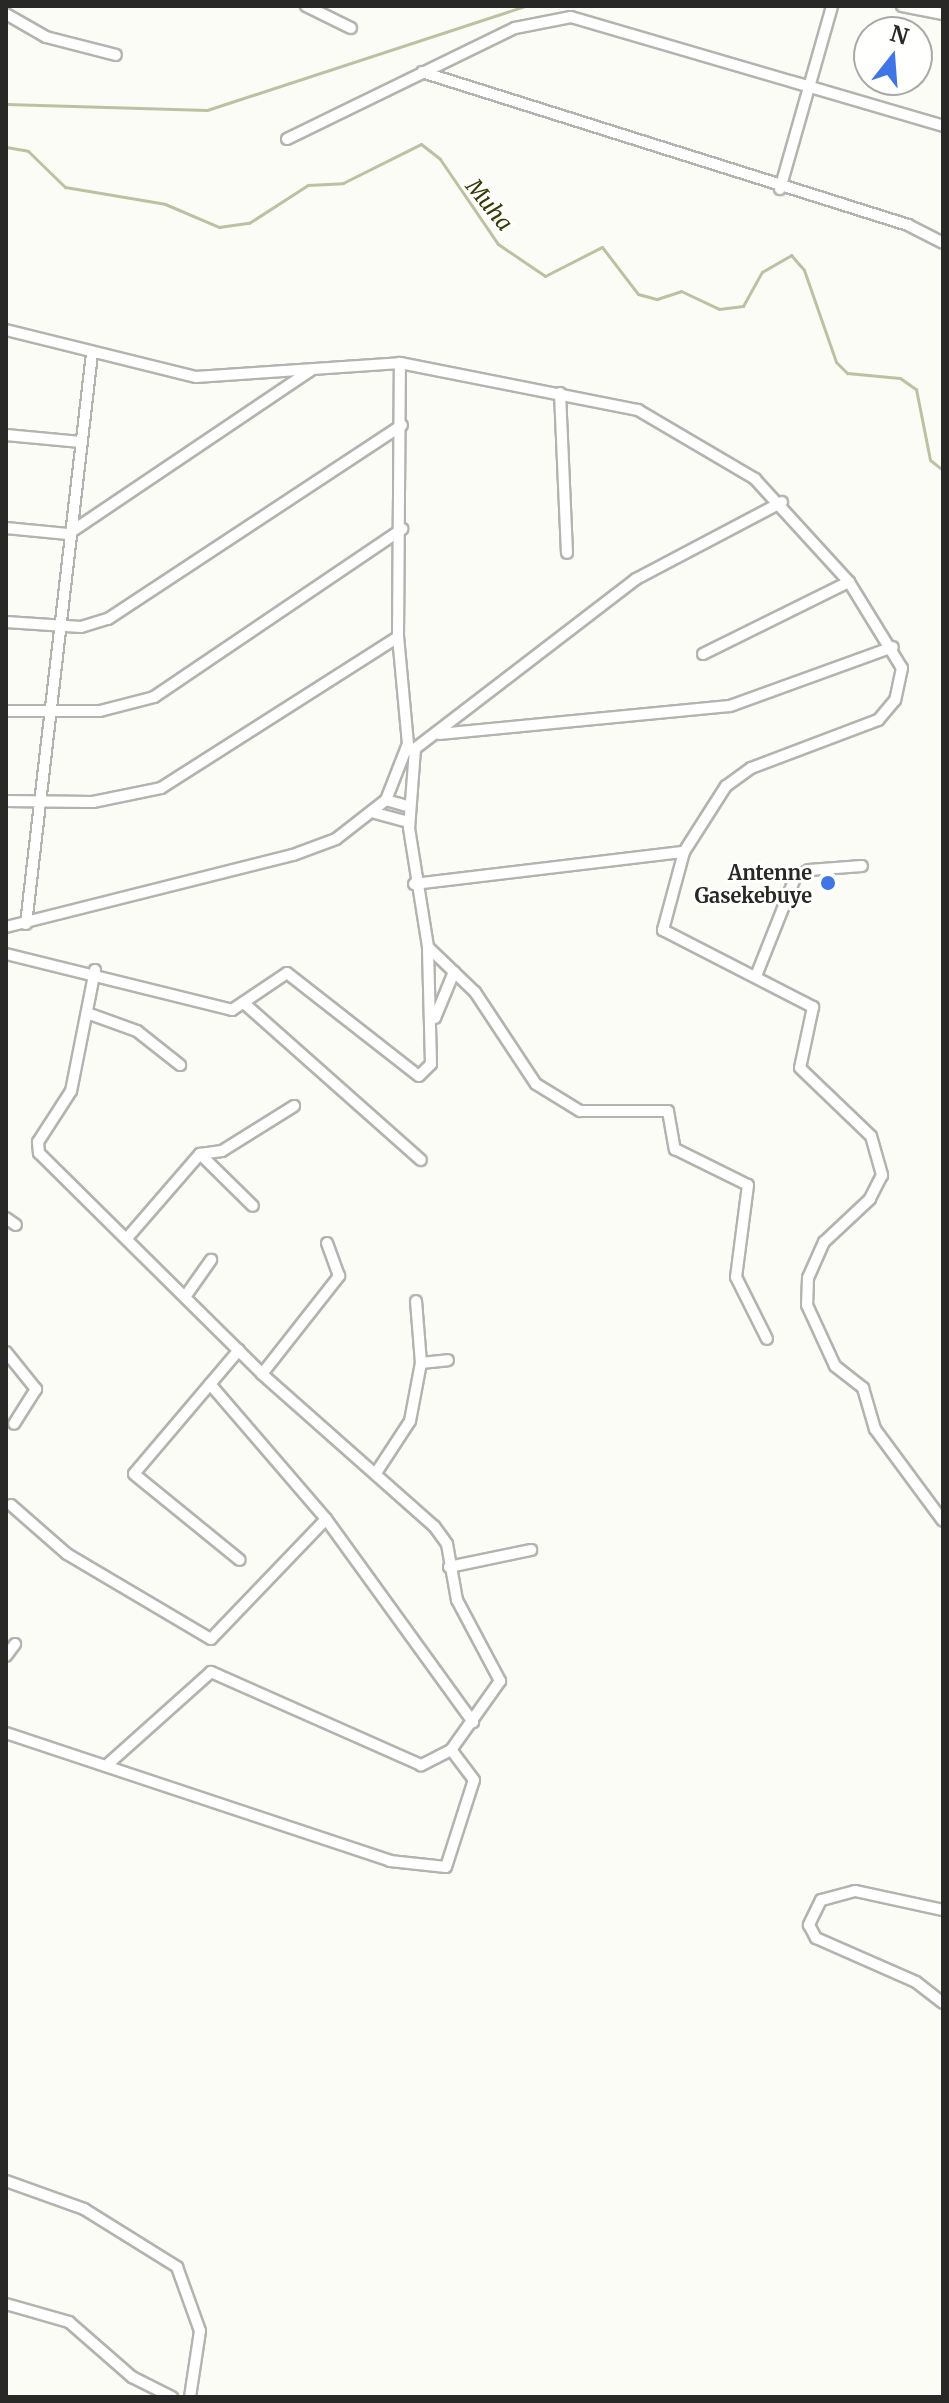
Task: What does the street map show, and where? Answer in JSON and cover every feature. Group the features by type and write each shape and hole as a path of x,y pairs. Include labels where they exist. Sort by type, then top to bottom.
{"street":[{"path":"19,6 11,16 46,37 116,55"},
{"path":"306,6 351,28"},
{"path":"780,189 832,6"},
{"path":"902,6 943,14"},
{"path":"287,139 515,28 571,12 808,90 943,126"},
{"path":"422,72 780,189 908,225 943,243"},
{"path":"6,330 92,354 196,377 317,366 400,363 560,393 657,417 782,502 849,582 893,647 902,678 888,710 736,776 684,852 663,930 813,1007 802,1072 880,1151 878,1187 824,1242 808,1278 807,1305 835,1366 863,1388 875,1429 943,1521"},
{"path":"26,924 52,716 68,534 92,354"},
{"path":"6,954 95,970 232,1010 245,1004 279,971 287,973 419,1076 431,1064 434,1021 428,947 414,884 408,822 411,751 398,637 402,529 400,363"},
{"path":"6,528 68,534 317,366"},
{"path":"560,393 567,553"},
{"path":"6,622 60,627 108,619 146,599 402,425"},
{"path":"6,435 81,442"},
{"path":"6,927 293,855 375,813 386,800 411,751 439,734 636,579 782,502"},
{"path":"6,711 52,716 154,697 402,529"},
{"path":"703,654 849,582"},
{"path":"6,801 41,804 135,795 186,778 398,637"},
{"path":"439,734 730,706 893,647"},
{"path":"386,800 410,807"},
{"path":"375,813 408,822"},
{"path":"414,884 684,852"},
{"path":"756,976 795,878 809,870 862,866"},
{"path":"428,947 454,972 536,1084 580,1111 668,1111 675,1149 748,1185 736,1277 767,1339"},
{"path":"95,970 71,1091 37,1149 187,1294 262,1374 434,1526 457,1600 500,1681 451,1750 413,1764 211,1672 106,1766"},
{"path":"434,1021 454,972"},
{"path":"245,1004 421,1160"},
{"path":"87,1013 137,1031 180,1065"},
{"path":"128,1237 200,1154 222,1151 294,1106"},
{"path":"200,1154 253,1206"},
{"path":"6,1218 16,1225"},
{"path":"262,1374 339,1276 327,1243"},
{"path":"187,1294 211,1260"},
{"path":"376,1473 410,1421 421,1363 416,1301"},
{"path":"239,1350 134,1474 240,1560"},
{"path":"6,1352 36,1389 14,1424"},
{"path":"421,1363 448,1360"},
{"path":"210,1384 326,1519 473,1722"},
{"path":"11,1505 67,1554 211,1639 326,1519"},
{"path":"449,1567 531,1550"},
{"path":"6,1656 15,1644"},
{"path":"6,1733 390,1861 446,1867 474,1780 451,1750"},
{"path":"943,1910 855,1891 821,1900 809,1925 816,1938 916,1982 943,2003"},
{"path":"6,2181 84,2209 177,2267 201,2340 190,2397"},
{"path":"6,2304 69,2322 132,2377 172,2397"}],"waterway":[{"path":"6,104 207,110 525,6"},
{"name":"Muha","path":"6,147 28,151 65,187 165,204 219,227 249,223 308,185 343,183 421,144 440,159 498,244 545,276 602,247 638,294 657,299 681,291 719,309 743,306 762,272 791,255 804,270 836,362 847,373 900,378 916,389 930,460 943,470"}],"place":[{"name":"Antenne Gasekebuye","path":"828,883"}]}
